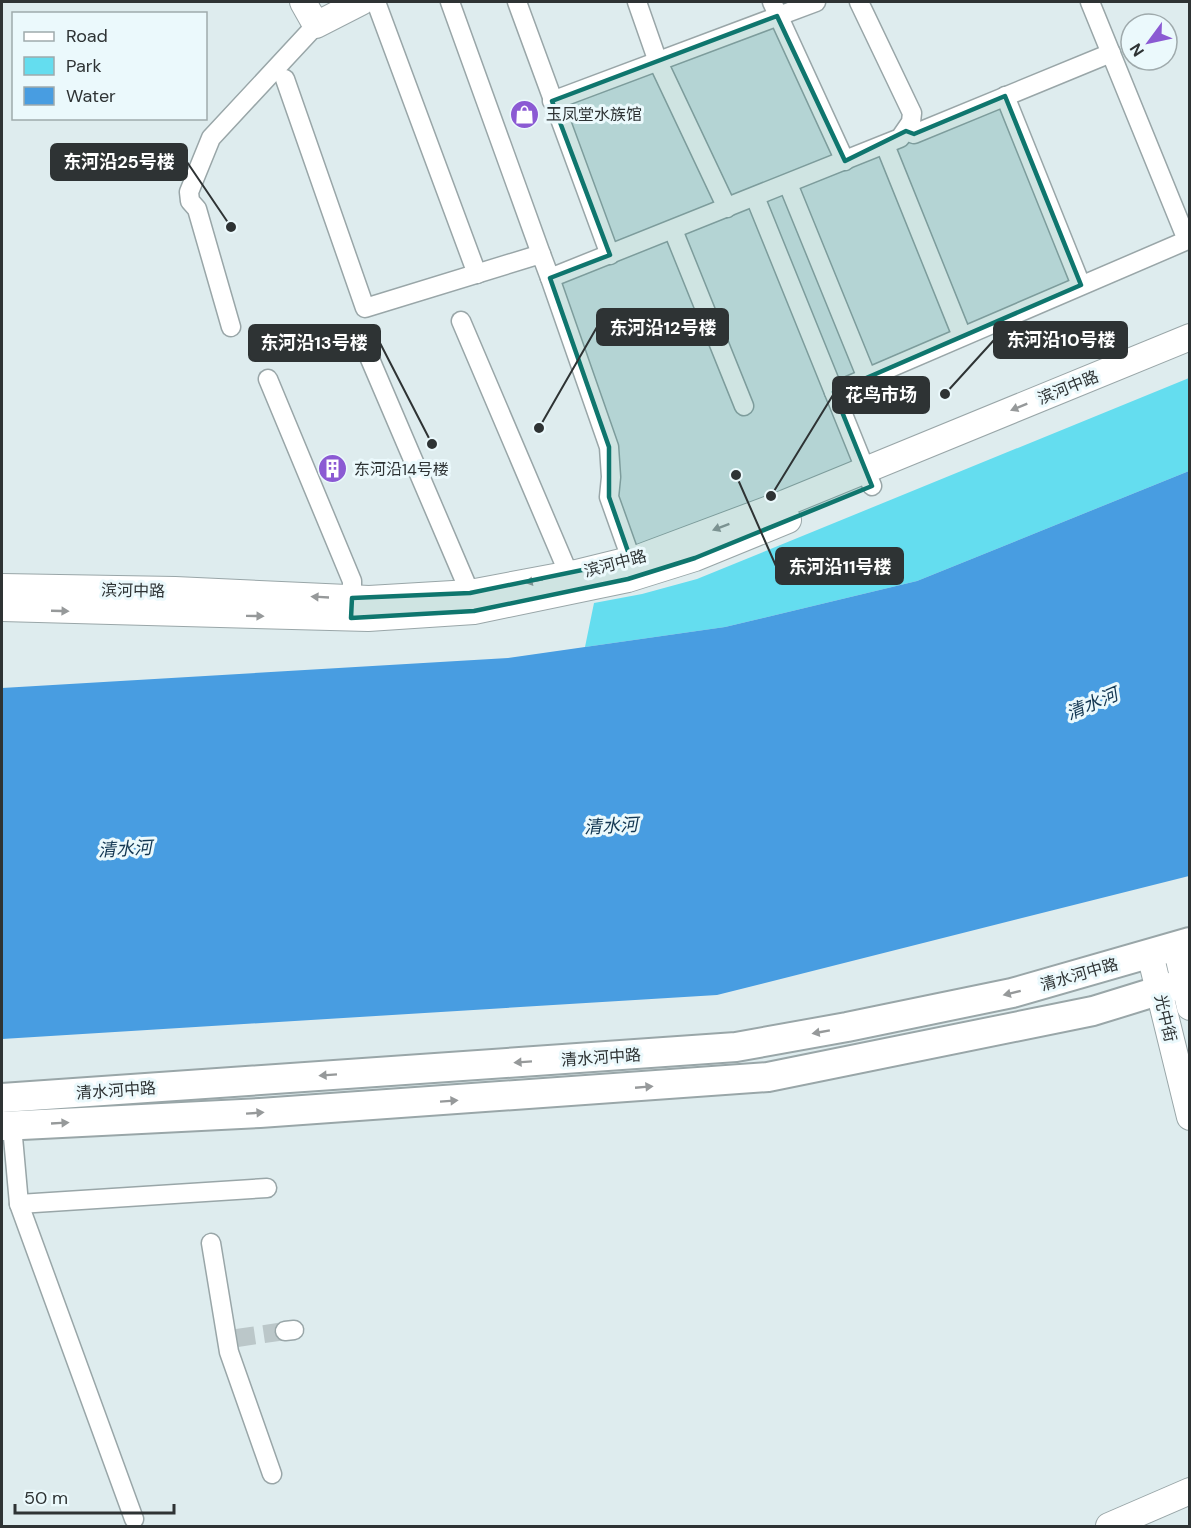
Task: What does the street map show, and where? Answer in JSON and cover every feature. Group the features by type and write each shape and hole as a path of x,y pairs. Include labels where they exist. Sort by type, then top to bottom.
{"main road":[{"path":"303,2 316,25 362,2"},
{"name":"滨河中路","path":"869,478 1190,337"},
{"name":"滨河中路","path":"2,608 352,608 470,603 573,583 634,568 785,503 869,478 1190,357"},
{"name":"滨河中路","path":"2,587 175,590 352,608"},
{"name":"光中街","path":"1172,947 1181,990 1190,1117"},
{"name":"清水河中路","path":"2,1098 736,1047 1012,993 1172,947"},
{"name":"清水河中路","path":"7,1126 260,1113 768,1077 1093,1011 1181,990"},
{"path":"1109,1527 1190,1491"}],"street":[{"path":"376,2 477,274"},
{"path":"450,2 609,447 611,477 609,497 634,568"},
{"path":"517,2 610,255"},
{"path":"637,2 658,62 727,208"},
{"path":"552,100 658,62 775,9 816,2"},
{"path":"550,278 900,138 911,122 908,103 859,2"},
{"path":"834,392 1188,239 1090,2"},
{"path":"775,9 845,161"},
{"path":"231,327 197,209 190,201 189,192 211,138 316,25"},
{"path":"906,131 914,134 1111,53"},
{"path":"285,79 365,308 541,254"},
{"path":"1005,96 1081,285"},
{"path":"885,145 962,336"},
{"path":"788,184 867,378"},
{"path":"755,197 869,478"},
{"path":"673,230 744,406"},
{"path":"461,321 573,583"},
{"path":"361,338 470,603"},
{"path":"268,379 352,581 352,608"},
{"path":"7,1126 19,1204 134,1519"},
{"path":"19,1204 267,1188"},
{"path":"211,1243 232,1339 272,1474"}],"highlighted area":[{"path":"777,16 845,161 906,131 914,134 1005,96 1081,285 834,392 872,486 695,558 628,579 474,611 351,618 352,598 470,593 631,560 609,497 609,447 550,278 610,255 552,101"}],"green space":[{"path":"1189,378 1189,471 917,581 725,627 585,647 594,603 642,594 697,579"}],"water":[{"name":"清水河","path":"1189,471 1189,876 717,995 2,1039 2,688 508,658 725,627 917,581"}],"tunnel":[{"path":"237,1338 285,1331"}],"place":[{"name":"玉凤堂水族馆","path":"525,114"},
{"name":"东河沿25号楼","path":"231,227"},
{"name":"东河沿10号楼","path":"945,394"},
{"name":"东河沿12号楼","path":"539,428"},
{"name":"东河沿13号楼","path":"432,444"},
{"name":"东河沿14号楼","path":"333,469"},
{"name":"东河沿11号楼","path":"736,475"},
{"name":"花鸟市场","path":"771,496"}]}
